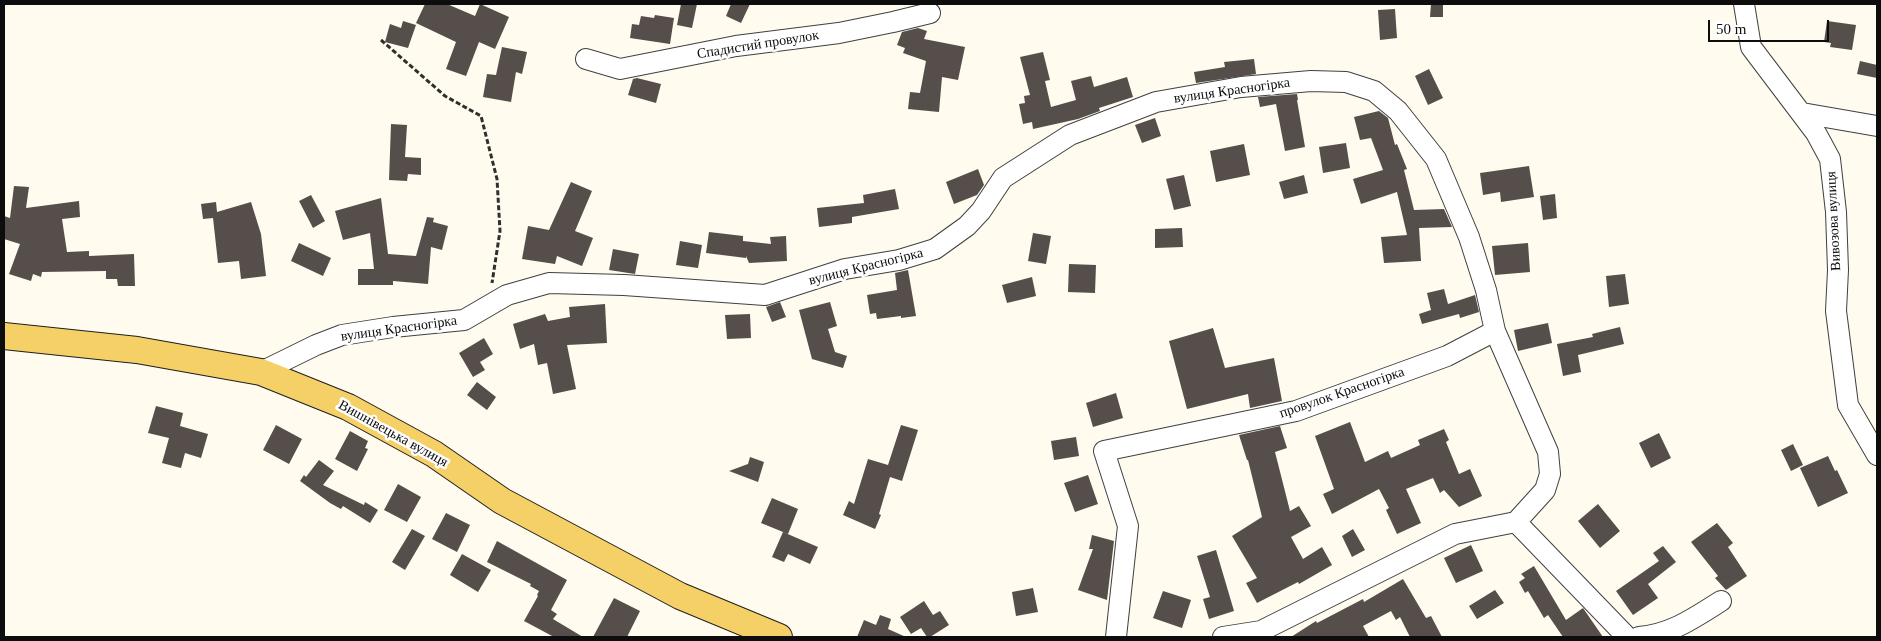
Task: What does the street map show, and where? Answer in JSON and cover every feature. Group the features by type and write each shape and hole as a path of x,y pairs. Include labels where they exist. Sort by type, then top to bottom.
{"main road":[{"name":"Вишнівецька вулиця","path":"4,336 137,350 261,372 348,407 434,454 502,501 680,596 779,637"}],"street":[{"name":"Вивозова вулиця","path":"1744,4 1751,47 1816,133 1830,160 1836,212 1838,270 1836,311 1848,405 1877,455"},
{"name":"Спадистий провулок","path":"586,60 620,69 736,46 839,33 930,13"},
{"name":"вулиця Красногірка","path":"261,372 316,345 342,335 393,326 464,320 507,295 549,283 624,285 765,295 845,269 900,260 935,249 967,226 981,211 1004,178 1070,135 1156,102 1241,87 1312,81 1346,82 1361,86 1380,95 1398,111 1436,159 1469,237 1486,290 1495,331"},
{"path":"1802,113 1877,126"},
{"path":"1223,637 1261,631 1456,534 1516,522 1545,490 1550,474 1548,452 1495,331"},
{"name":"провулок Красногірка","path":"1116,637 1128,526 1104,451 1296,411 1447,356 1495,331"},
{"path":"1516,522 1627,637"},
{"path":"1639,637 1656,636 1682,626 1721,601"}],"path":[{"path":"381,40 445,96 481,116 498,179 500,231 488,306"}],"building":[{"path":"425,4 447,4 475,16 480,4 509,17 495,49 479,42 466,76 446,69 456,42 416,23"},
{"path":"681,4 697,4 692,28 677,25"},
{"path":"731,4 750,4 741,23 726,16"},
{"path":"1431,4 1443,4 1443,17 1430,17"},
{"path":"1395,9 1397,38 1380,40 1378,10"},
{"path":"655,15 674,18 670,44 630,38 632,24 639,25 641,16 654,18"},
{"path":"403,21 416,25 408,48 385,42 390,24 401,28"},
{"path":"1827,21 1856,25 1852,50 1830,47 1831,43 1824,42"},
{"path":"918,28 927,31 924,39 965,47 958,80 942,77 939,112 908,109 910,92 920,93 926,61 903,53 905,48 897,45 902,32"},
{"path":"502,47 527,52 522,74 516,72 511,102 483,97 487,74 496,75"},
{"path":"1043,52 1050,80 1045,81 1051,107 1076,100 1071,81 1091,76 1094,87 1127,77 1133,97 1099,108 1100,111 1078,119 1033,129 1032,122 1023,124 1019,104 1025,103 1024,96 1030,95 1020,57"},
{"path":"1254,59 1256,74 1196,83 1194,72 1225,67 1224,62"},
{"path":"1860,61 1877,65 1877,78 1857,74"},
{"path":"1429,69 1443,98 1428,105 1415,76"},
{"path":"637,78 661,84 656,103 628,95 633,79"},
{"path":"1297,94 1305,147 1285,151 1276,104 1260,107 1258,97"},
{"path":"1379,111 1388,118 1395,145 1397,144 1407,169 1404,170 1414,210 1444,209 1452,227 1419,228 1421,261 1384,263 1381,237 1407,235 1397,192 1361,204 1353,179 1383,170 1371,138 1360,140 1354,117"},
{"path":"1155,118 1161,136 1142,143 1135,125"},
{"path":"391,124 407,125 405,157 421,158 421,175 408,174 407,181 389,180"},
{"path":"1346,143 1350,168 1323,173 1319,147"},
{"path":"1244,144 1250,175 1216,182 1210,151"},
{"path":"1529,166 1534,197 1501,202 1500,192 1483,195 1480,173"},
{"path":"978,169 984,185 977,195 954,204 946,182"},
{"path":"1184,175 1191,206 1174,210 1166,179"},
{"path":"1304,175 1308,193 1284,199 1279,182"},
{"path":"571,182 592,191 575,231 593,238 582,266 557,256 555,264 522,259 528,226 549,230"},
{"path":"14,186 29,187 26,208 79,201 80,217 62,219 67,252 89,251 89,256 134,254 135,286 118,286 117,279 106,279 106,271 42,272 41,277 33,274 31,281 9,274 20,244 4,239 4,216 10,218"},
{"path":"895,189 899,209 852,217 852,223 819,227 817,208 864,203 863,195"},
{"path":"1555,194 1557,218 1543,220 1540,196"},
{"path":"311,195 325,221 313,228 299,201"},
{"path":"381,198 388,254 416,256 427,217 434,218 433,222 448,226 442,250 431,247 428,284 393,281 393,285 358,285 358,269 374,269 370,233 343,240 335,211"},
{"path":"216,202 217,212 251,202 261,234 266,276 241,279 239,261 218,263 213,218 203,219 201,204"},
{"path":"1182,228 1183,247 1155,248 1155,229"},
{"path":"709,232 743,236 743,241 771,244 770,237 786,236 787,261 749,263 746,256 746,258 706,253"},
{"path":"1033,233 1051,236 1046,264 1028,261"},
{"path":"680,241 702,245 698,268 676,265"},
{"path":"299,243 331,258 323,276 291,261"},
{"path":"1528,243 1530,272 1495,275 1492,246"},
{"path":"613,249 639,254 635,274 609,270"},
{"path":"1069,264 1096,265 1095,293 1068,292"},
{"path":"908,270 916,316 877,319 876,313 870,314 867,295 897,290 895,273"},
{"path":"1625,274 1629,304 1609,307 1606,276"},
{"path":"1032,277 1036,296 1007,303 1002,285"},
{"path":"1444,289 1448,304 1475,295 1479,312 1460,318 1459,314 1422,324 1419,314 1431,310 1427,293"},
{"path":"780,302 786,317 772,322 766,307"},
{"path":"830,302 837,326 828,329 835,352 847,356 843,368 812,359 799,310"},
{"path":"605,304 607,343 567,345 576,389 553,394 547,363 538,365 534,344 520,349 513,324 545,314 548,321 570,317 569,307"},
{"path":"750,314 751,338 727,339 725,315"},
{"path":"1548,323 1552,343 1518,351 1514,330"},
{"path":"1620,327 1624,344 1578,355 1581,372 1563,376 1557,344 1593,337 1592,334"},
{"path":"1213,328 1225,368 1274,358 1282,401 1250,408 1248,394 1187,409 1169,341"},
{"path":"484,338 493,354 480,362 485,370 473,377 459,353"},
{"path":"477,382 496,397 487,410 467,395"},
{"path":"1116,393 1123,418 1093,427 1086,403"},
{"path":"156,406 183,413 180,426 208,434 201,458 185,453 181,468 162,463 169,438 148,433"},
{"path":"1350,422 1365,462 1388,451 1391,458 1420,445 1418,440 1444,429 1449,440 1446,442 1459,474 1470,469 1482,496 1459,507 1444,490 1440,493 1433,478 1406,489 1421,523 1397,534 1386,510 1389,508 1379,489 1332,514 1323,494 1334,489 1315,436"},
{"path":"276,425 302,439 289,464 263,450"},
{"path":"901,425 918,430 902,481 890,477 879,514 881,515 875,529 843,515 849,501 854,504 868,459 888,465"},
{"path":"1280,426 1287,448 1275,452 1290,511 1299,506 1311,526 1291,537 1303,559 1322,547 1332,565 1299,584 1298,582 1257,603 1246,583 1257,578 1232,536 1262,517 1248,460 1239,435"},
{"path":"350,431 368,441 365,448 368,449 357,471 335,459"},
{"path":"1659,433 1671,458 1651,468 1639,443"},
{"path":"1076,437 1079,456 1054,460 1051,441"},
{"path":"1793,444 1803,465 1791,471 1781,450"},
{"path":"1828,456 1848,493 1818,507 1800,468"},
{"path":"750,457 764,462 758,482 729,471 748,464"},
{"path":"319,460 334,471 323,485 364,505 365,502 378,510 370,523 343,506 341,509 330,503 300,481 304,475 306,477"},
{"path":"1088,475 1098,504 1075,512 1064,483"},
{"path":"398,484 421,497 407,522 384,510"},
{"path":"772,498 798,509 788,534 761,523"},
{"path":"1598,504 1620,531 1600,548 1578,521"},
{"path":"446,513 470,525 457,552 432,539"},
{"path":"1717,523 1733,543 1728,547 1747,576 1726,590 1715,578 1718,576 1691,542"},
{"path":"412,529 425,536 405,570 392,562"},
{"path":"1353,529 1365,550 1352,557 1342,536"},
{"path":"783,532 818,547 810,564 788,554 784,562 772,557"},
{"path":"1092,535 1114,541 1107,600 1078,590 1093,549 1089,549"},
{"path":"497,541 567,580 551,610 557,614 553,619 583,637 554,637 524,621 539,591 530,586 531,584 487,562"},
{"path":"1471,545 1483,571 1456,583 1444,558"},
{"path":"1663,546 1676,562 1648,584 1658,598 1633,615 1616,591 1659,561 1653,553"},
{"path":"1216,550 1234,611 1209,619 1203,599 1210,597 1197,556"},
{"path":"462,554 491,570 478,592 450,575"},
{"path":"1534,566 1566,620 1583,608 1603,637 1563,637 1548,615 1544,618 1528,591 1525,593 1519,582 1525,578 1521,574"},
{"path":"1403,579 1426,618 1431,616 1442,637 1410,637 1400,617 1396,620 1391,611 1363,626 1369,637 1291,637 1316,621 1317,623 1363,599 1364,602"},
{"path":"1033,588 1038,612 1016,616 1012,592"},
{"path":"1495,590 1504,603 1477,619 1469,606"},
{"path":"1163,591 1191,600 1182,628 1153,618"},
{"path":"614,598 640,611 627,637 593,637"},
{"path":"924,601 933,615 940,611 949,625 930,637 927,637 921,628 911,634 900,617"},
{"path":"880,615 891,619 888,629 906,637 857,637 864,620 876,625"}]}
